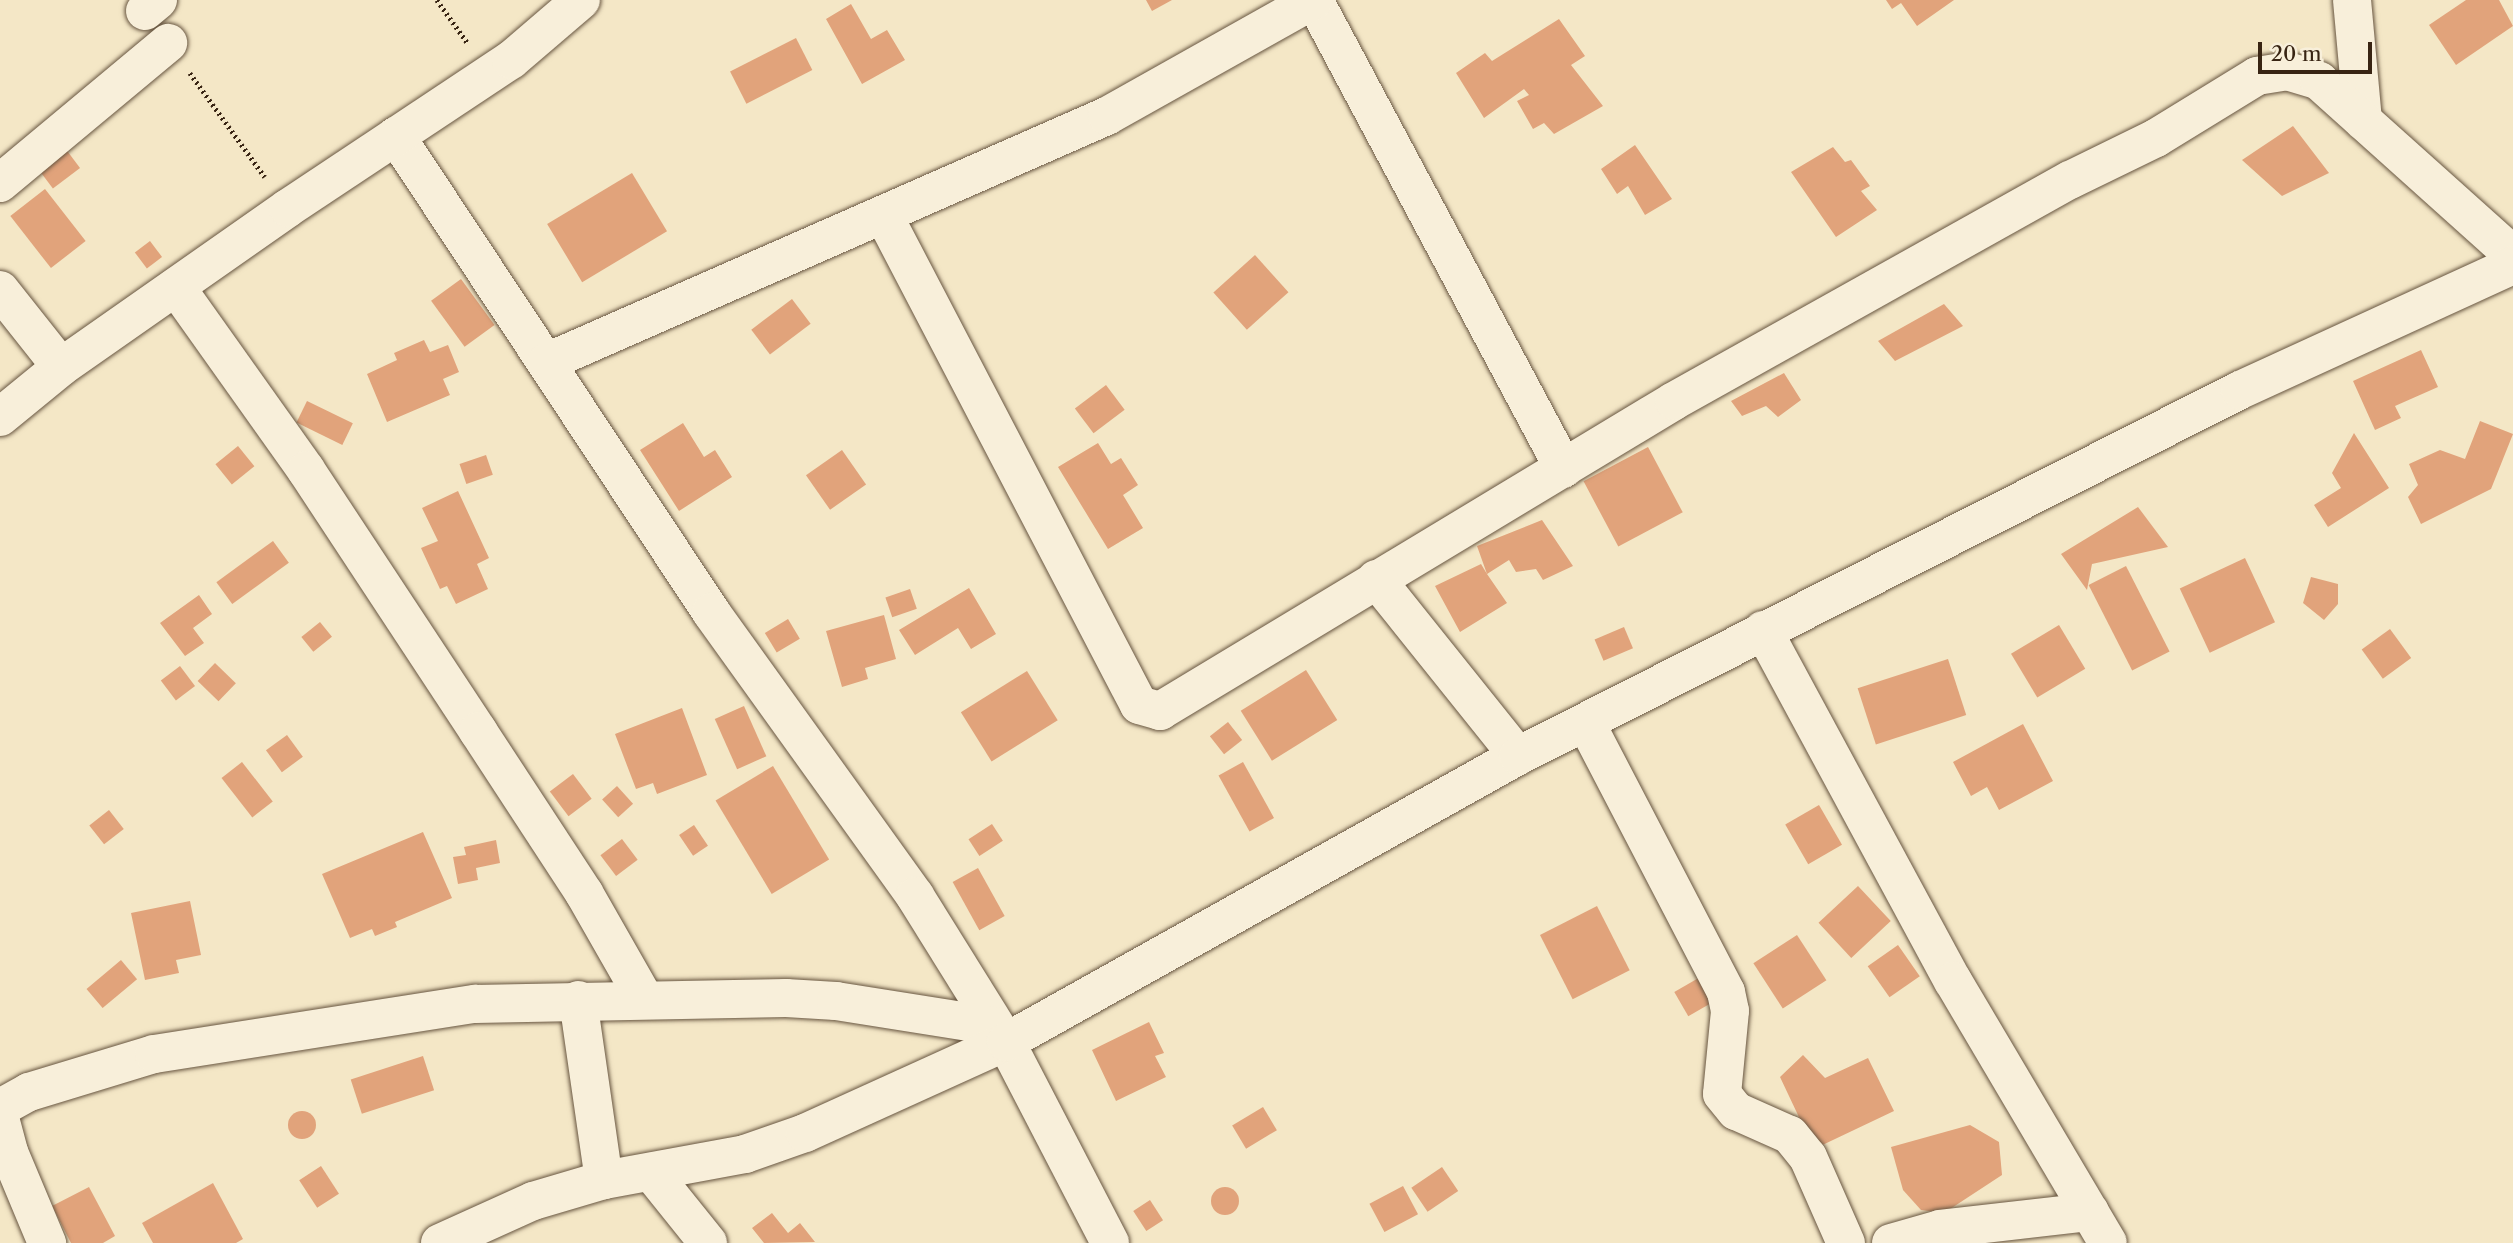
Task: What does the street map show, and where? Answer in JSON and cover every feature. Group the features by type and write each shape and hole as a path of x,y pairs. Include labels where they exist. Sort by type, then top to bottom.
{"street":[{"path":"0,417 61,367 288,208 490,74 581,0"},
{"path":"547,362 1107,116 1314,0 1564,469"},
{"path":"2352,0 2363,121"},
{"path":"0,183 168,43"},
{"path":"884,216 1139,705 1160,710 1674,401 2070,180 2155,138 2257,76 2287,71 2319,81 2513,255"},
{"path":"396,136 711,612 915,896 1000,1034 1110,1243"},
{"path":"440,1243 533,1201 604,1180 745,1154 806,1133 1000,1034 1518,756 1763,630 2240,390 2513,265"},
{"path":"176,287 306,470 486,742 584,893 644,998"},
{"path":"0,290 61,367"},
{"path":"1376,579 1518,756"},
{"path":"1763,630 1953,981 2099,1227 1940,1229 1891,1243"},
{"path":"1586,723 1727,992 1730,1011 1722,1094 1736,1111 1790,1135 1808,1157 1846,1243"},
{"path":"0,1108 29,1092 155,1054 475,1004 644,998 836,1001 1000,1034"},
{"path":"578,1000 604,1180"},
{"path":"0,1118 9,1152 47,1243"},
{"path":"650,1172 708,1243"}],"path":[{"path":"437,0 490,74"},
{"path":"168,43 288,208"}],"building":[{"path":"1146,0 1172,0 1152,11"},
{"path":"1886,0 1954,0 1917,26 1901,3 1892,9"},
{"path":"2466,0 2499,0 2513,26 2456,65 2429,25"},
{"path":"851,4 871,39 887,30 905,60 862,84 826,19"},
{"path":"1559,19 1585,56 1571,65 1603,106 1554,134 1544,123 1533,129 1517,101 1529,95 1524,89 1484,118 1456,73 1485,53 1492,61"},
{"path":"796,38 812,70 746,104 730,72"},
{"path":"2293,126 2329,173 2282,196 2242,160"},
{"path":"1635,145 1672,199 1645,215 1628,186 1617,194 1601,169"},
{"path":"1833,147 1845,162 1851,160 1870,186 1861,191 1877,210 1836,237 1791,172"},
{"path":"65,148 80,168 53,188 38,168"},
{"path":"632,173 667,231 582,282 547,224"},
{"path":"45,189 86,241 51,268 10,216"},
{"path":"150,241 162,257 147,268 135,252"},
{"path":"1255,255 1288,292 1247,330 1213,292"},
{"path":"461,279 495,325 465,347 431,301"},
{"path":"792,299 811,324 770,354 751,330"},
{"path":"1944,304 1963,326 1895,361 1878,341"},
{"path":"424,340 430,352 448,345 459,372 443,379 450,395 387,422 367,374 397,360 394,353"},
{"path":"2421,350 2438,387 2395,406 2401,418 2375,430 2353,381"},
{"path":"1784,373 1801,400 1778,417 1766,406 1742,416 1731,401"},
{"path":"1106,385 1125,410 1094,433 1075,408"},
{"path":"307,401 353,423 342,445 296,423"},
{"path":"2480,421 2513,434 2491,489 2421,524 2408,497 2418,485 2409,464 2440,450 2465,459"},
{"path":"683,423 704,457 715,450 732,477 679,511 640,450"},
{"path":"2354,433 2389,488 2328,527 2314,505 2341,488 2332,473"},
{"path":"1098,443 1111,464 1121,458 1138,485 1123,495 1143,528 1108,549 1058,467"},
{"path":"238,446 254,466 232,484 215,464"},
{"path":"1648,447 1683,512 1618,547 1584,481"},
{"path":"842,450 866,484 830,510 806,475"},
{"path":"486,455 493,475 466,484 460,464"},
{"path":"458,491 489,558 477,564 488,589 456,604 447,586 440,589 421,548 438,541 422,508"},
{"path":"2138,507 2168,547 2092,564 2087,590 2061,554"},
{"path":"1542,520 1573,566 1543,580 1536,569 1516,572 1509,560 1487,574 1477,546"},
{"path":"273,541 289,563 232,604 216,582"},
{"path":"2245,558 2275,622 2210,653 2180,588"},
{"path":"1481,564 1507,603 1460,632 1435,586"},
{"path":"2126,566 2170,652 2132,671 2089,585"},
{"path":"2311,577 2338,584 2338,604 2324,620 2303,603"},
{"path":"969,588 996,634 971,649 958,628 915,655 899,630"},
{"path":"910,589 917,609 892,617 885,597"},
{"path":"199,595 212,614 193,628 204,643 185,656 160,623"},
{"path":"884,615 896,659 865,668 868,679 842,687 826,631"},
{"path":"788,619 800,639 777,653 765,633"},
{"path":"320,622 332,637 313,652 301,637"},
{"path":"2059,625 2085,669 2037,698 2011,654"},
{"path":"1624,627 1633,648 1604,661 1595,640"},
{"path":"2390,629 2411,658 2383,679 2362,650"},
{"path":"1948,659 1966,715 1876,744 1858,688"},
{"path":"215,663 236,683 218,701 198,681"},
{"path":"180,666 195,686 176,700 161,680"},
{"path":"1306,670 1337,720 1272,761 1241,711"},
{"path":"1027,671 1058,720 992,762 961,712"},
{"path":"744,706 766,756 737,769 715,719"},
{"path":"682,708 707,775 657,794 653,783 636,789 615,734"},
{"path":"1228,722 1242,740 1224,754 1210,736"},
{"path":"2023,724 2053,781 1999,810 1987,787 1971,796 1953,762"},
{"path":"287,735 303,757 282,772 266,750"},
{"path":"242,762 273,801 252,817 222,778"},
{"path":"1243,762 1274,818 1250,832 1219,776"},
{"path":"773,766 829,859 772,894 716,801"},
{"path":"573,774 592,799 568,816 550,791"},
{"path":"617,786 633,804 618,817 602,799"},
{"path":"1819,805 1842,845 1808,864 1785,824"},
{"path":"109,810 124,829 104,844 89,825"},
{"path":"992,824 1003,841 979,856 969,839"},
{"path":"694,825 708,846 693,856 679,835"},
{"path":"423,832 452,898 395,922 397,927 375,936 372,929 350,938 322,874"},
{"path":"622,839 638,860 616,876 600,855"},
{"path":"496,840 500,863 476,868 478,880 458,884 453,857 466,855 464,847"},
{"path":"978,868 1005,916 979,930 953,882"},
{"path":"1858,886 1891,921 1851,958 1819,923"},
{"path":"190,901 201,955 176,960 179,973 145,980 131,913"},
{"path":"1597,906 1630,970 1573,999 1540,935"},
{"path":"1797,935 1826,980 1783,1009 1753,963"},
{"path":"1898,945 1920,976 1889,997 1868,966"},
{"path":"121,960 137,979 103,1008 87,989"},
{"path":"1702,976 1716,1000 1688,1016 1674,992"},
{"path":"1149,1022 1164,1053 1155,1056 1166,1077 1116,1101 1092,1050"},
{"path":"1803,1055 1825,1078 1868,1058 1894,1111 1814,1149 1780,1077"},
{"path":"423,1056 434,1090 362,1114 351,1079"},
{"path":"1263,1107 1277,1130 1246,1149 1232,1126"},
{"path":"302,1111 312,1115 316,1125 312,1135 302,1139 292,1135 288,1125 292,1115"},
{"path":"1970,1125 1999,1142 2002,1175 1944,1213 1921,1210 1903,1190 1891,1147"},
{"path":"321,1166 339,1194 317,1208 299,1180"},
{"path":"1442,1167 1458,1191 1428,1212 1411,1188"},
{"path":"213,1183 243,1239 236,1243 153,1243 142,1223"},
{"path":"1403,1186 1418,1214 1384,1232 1369,1204"},
{"path":"89,1187 115,1236 103,1243 71,1243 52,1206"},
{"path":"1225,1187 1235,1191 1239,1201 1235,1211 1225,1215 1215,1211 1211,1201 1215,1191"},
{"path":"1150,1200 1163,1220 1146,1231 1133,1211"},
{"path":"772,1213 788,1233 800,1223 815,1242 764,1243 752,1228"}]}
